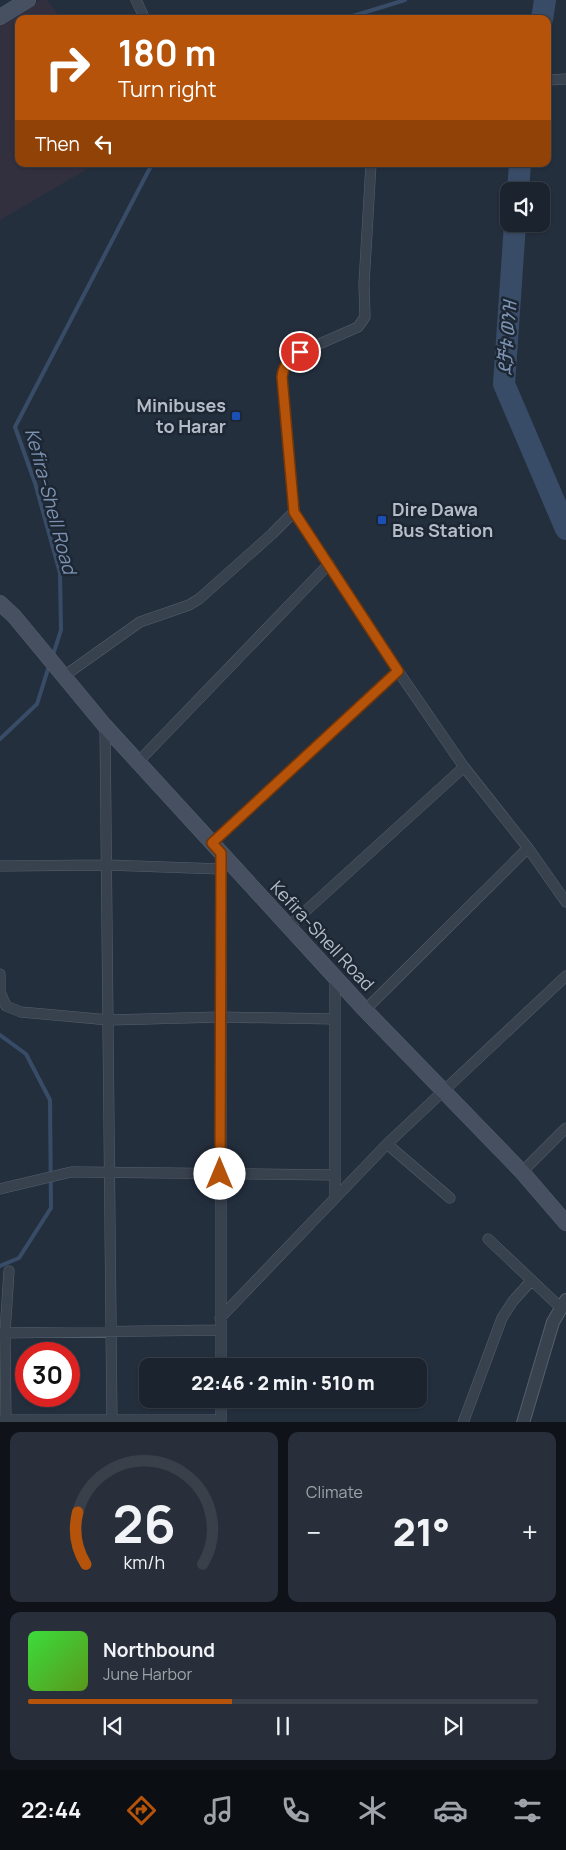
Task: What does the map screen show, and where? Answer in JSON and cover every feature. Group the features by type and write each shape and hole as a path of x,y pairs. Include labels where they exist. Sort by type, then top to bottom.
{"main road":[{"path":"0,17 28,0"},
{"name":"Kefira-Shell Road","path":"0,603 14,616 105,726 288,927 443,1092 522,1172 566,1224"}],"street":[{"path":"136,0 143,15"},
{"path":"551,80 566,78"},
{"path":"371,167 364,284 365,317 358,328 300,352 292,357 283,369 282,377 294,512 398,671 464,767 528,848 566,902"},
{"path":"60,672 140,622 189,605 199,599 294,512"},
{"path":"138,762 329,564"},
{"path":"221,1358 221,869 216,848 398,671"},
{"path":"105,726 112,1422"},
{"path":"288,927 464,767"},
{"path":"365,1010 528,848"},
{"path":"0,866 107,865 221,869"},
{"path":"0,974 0,992 6,1006 21,1012 109,1020 220,1017 335,1019"},
{"path":"220,1318 387,1144 566,976"},
{"path":"335,978 335,1198"},
{"path":"522,1172 566,1128"},
{"path":"387,1144 450,1198"},
{"path":"0,1189 71,1172 335,1175"},
{"path":"488,1239 531,1281 563,1304 553,1322 547,1339 524,1422"},
{"path":"9,1271 3,1333 4,1421 221,1421 221,1408"},
{"path":"463,1422 502,1318 513,1301 531,1281"},
{"path":"3,1333 220,1330"}],"shaded area":[{"path":"41,0 47,0 58,15 16,15"},
{"path":"15,16 15,167 91,167 0,220 0,25"}],"waterway":[{"name":"Kefira-Shell Road","path":"356,15 405,0"},
{"name":"ደቻቱ ወንዝ","path":"543,15 545,0"},
{"name":"Kefira-Shell Road","path":"53,655 61,630 60,573 35,483 15,427 150,167"},
{"name":"ደቻቱ ወንዝ","path":"519,182 520,167"},
{"name":"ደቻቱ ወንዝ","path":"514,232 504,384 566,529"},
{"name":"Kefira-Shell Road","path":"0,739 37,704 49,666"},
{"name":"Kefira-Shell Road","path":"0,1035 26,1054 50,1100 51,1208 19,1258 0,1266"}],"place":[{"name":"Minibuses to Harar","path":"236,416"},
{"name":"Dire Dawa Bus Station","path":"382,520"}],"route":[{"path":"220,1174 221,853 212,843 398,671 294,512 282,377 283,369 292,357 300,352"}]}
